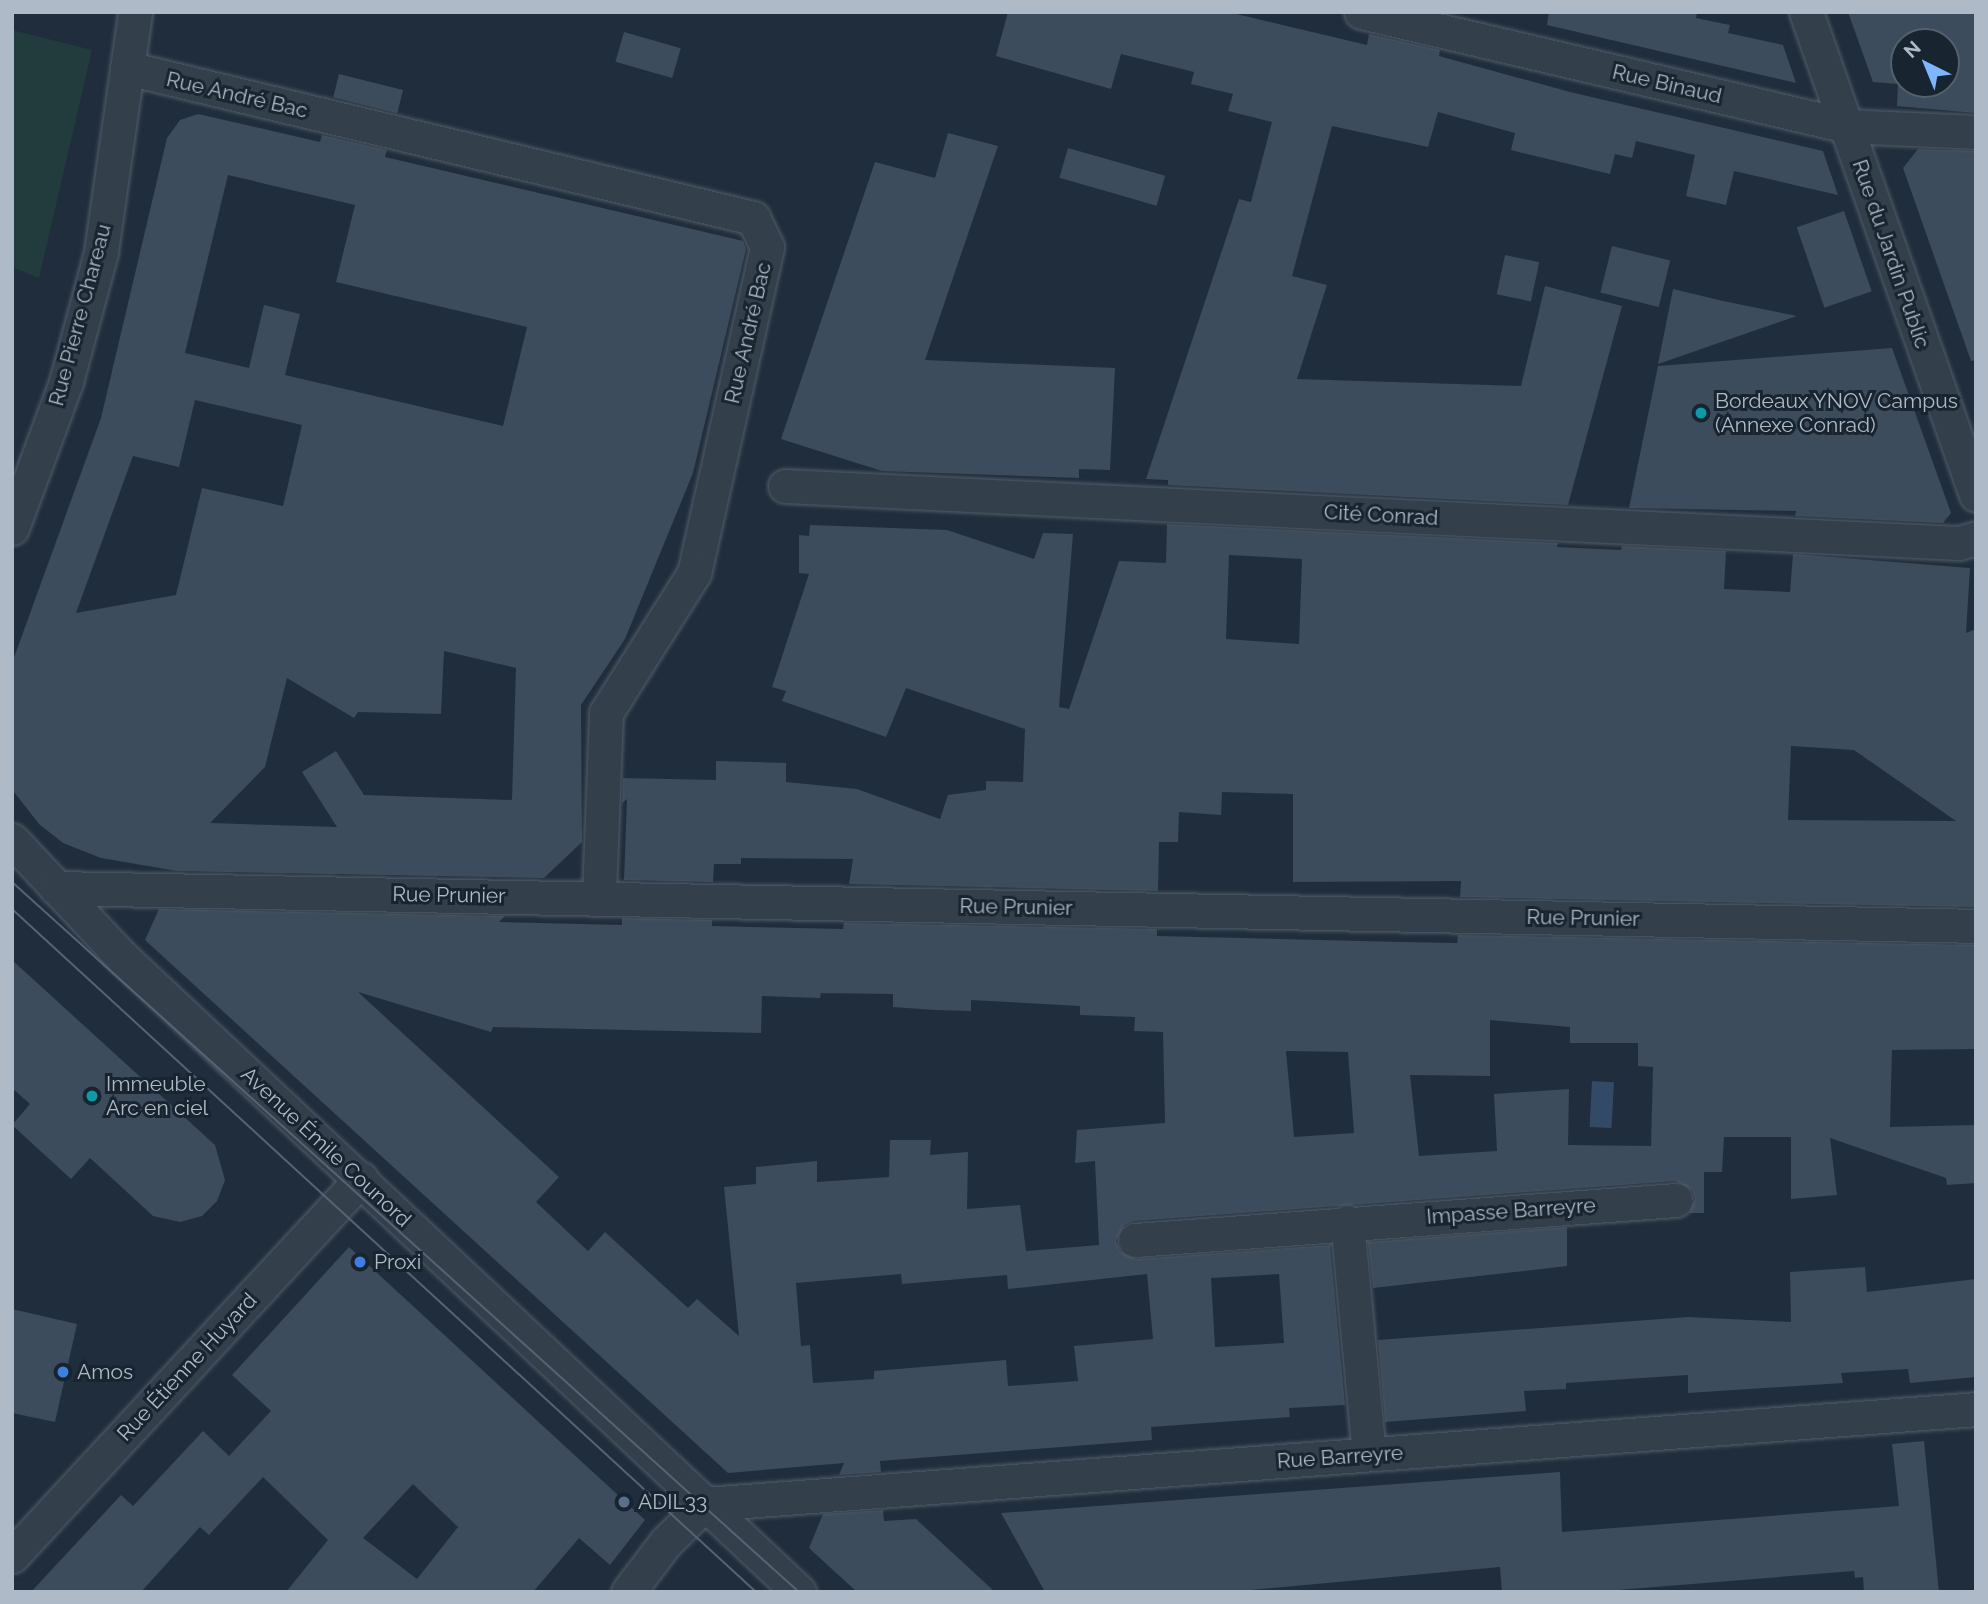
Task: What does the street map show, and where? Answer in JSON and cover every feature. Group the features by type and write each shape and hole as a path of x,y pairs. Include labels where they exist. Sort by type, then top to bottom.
{"street":[{"name":"Rue Pierre Chareau","path":"12,528 66,382 101,252 135,12"},
{"name":"Rue Binaud","path":"1361,12 1846,127 1976,132"},
{"name":"Rue du Jardin Public","path":"1806,12 1976,495"},
{"name":"Rue André Bac","path":"127,68 753,218 767,247 694,573 606,713 599,898"},
{"name":"Cité Conrad","path":"785,486 1959,543 1976,538"},
{"name":"Avenue Émile Counord","path":"12,840 123,958 799,1592"},
{"name":"Rue Prunier","path":"56,888 1976,926"},
{"name":"Rue Étienne Huyard","path":"12,1556 361,1179"},
{"name":"Impasse Barreyre","path":"1135,1241 1676,1200"},
{"path":"1347,1223 1369,1454"},
{"name":"Rue Barreyre","path":"705,1504 1976,1409"},
{"path":"628,1592 666,1542 705,1504"}],"green space":[{"path":"12,30 92,50 39,278 12,267"}],"water":[{"path":"1592,1081 1614,1082 1612,1128 1590,1127"}],"building":[{"path":"1008,12 1228,12 1367,45 1369,34 1440,50 1439,56 1570,92 1823,151 1838,195 1734,171 1726,205 1686,196 1695,155 1636,141 1632,158 1615,154 1610,174 1511,150 1515,133 1438,112 1428,147 1332,126 1292,276 1327,285 1297,379 1521,386 1545,286 1622,306 1568,505 1168,485 1168,480 1146,479 1239,199 1251,202 1272,122 1228,111 1233,94 1191,84 1194,72 1121,54 1111,89 996,56"},
{"path":"1549,12 1697,12 1696,18 1730,25 1728,33 1783,45 1796,83 1547,25"},
{"path":"1848,12 1976,12 1976,113 1897,106 1897,98 1960,98 1960,28 1890,28 1890,83 1873,82"},
{"path":"624,32 681,48 672,78 615,62"},
{"path":"339,74 403,90 397,113 333,97"},
{"path":"198,114 320,142 322,135 387,150 385,157 743,241 746,249 693,473 625,639 581,705 582,842 544,878 177,871 101,858 63,843 39,824 14,792 12,663 101,418 167,138 180,120","holes":["228,175 355,205 336,282 527,327 503,426 285,375 300,314 264,305 249,368 185,353","195,400 302,425 283,506 202,488 176,595 76,613 133,456 179,467","444,651 516,668 512,800 364,795 336,751 302,772 337,827 210,823 265,767 287,678 354,718 358,712 441,714"]},
{"path":"948,133 998,146 925,360 1115,368 1110,470 1079,469 1079,478 882,471 781,439 875,162 935,178"},
{"path":"1068,148 1165,176 1157,206 1059,178"},
{"path":"1918,149 1976,151 1976,360 1971,361 1903,168"},
{"path":"1844,211 1872,291 1824,308 1797,227"},
{"path":"1612,246 1670,261 1659,307 1600,293"},
{"path":"1505,255 1539,262 1531,301 1497,294"},
{"path":"1673,289 1723,301 1797,316 1658,364"},
{"path":"1892,348 1951,513 1943,523 1795,516 1796,511 1629,508 1658,366"},
{"path":"1167,524 1558,543 1557,547 1621,550 1622,546 1726,551 1724,589 1790,592 1793,554 1970,568 1966,633 1976,629 1976,907 1460,897 1461,881 1293,882 1293,794 1222,792 1221,815 1179,812 1178,842 1159,842 1158,891 849,884 853,859 741,858 741,864 714,864 713,882 624,880 627,799 622,803 623,778 716,780 716,761 786,763 786,782 857,789 940,819 948,795 986,790 986,781 1023,782 1025,729 906,688 886,737 782,701 786,691 772,687 809,574 799,573 799,535 809,536 810,525 947,530 1034,559 1043,533 1073,534 1059,707 1069,709 1119,561 1166,563","holes":["1229,555 1302,559 1299,644 1226,639","1791,746 1854,750 1956,821 1788,820"]},
{"path":"159,909 505,916 499,922 622,925 622,918 712,920 712,926 843,929 844,923 1157,929 1157,936 1401,942 1457,943 1458,935 1976,945 1976,1049 1892,1050 1890,1127 1976,1125 1976,1183 1947,1185 1946,1178 1830,1138 1837,1195 1791,1199 1791,1137 1724,1137 1722,1172 1704,1172 1704,1213 1689,1213 1695,1199 1692,1190 1675,1181 1133,1221 1124,1225 1116,1241 1120,1251 1136,1259 1330,1245 1345,1405 1289,1408 1290,1417 1151,1427 1152,1440 880,1461 881,1472 839,1475 844,1463 728,1473 145,940","holes":["358,992 491,1032 493,1027 761,1033 762,996 820,998 821,993 893,994 893,1007 935,1010 971,1011 971,1000 1080,1006 1080,1015 1135,1017 1134,1031 1163,1032 1165,1123 1077,1130 1075,1163 1095,1161 1099,1245 1026,1251 1020,1205 967,1209 968,1152 930,1155 931,1140 890,1140 889,1177 817,1182 817,1161 756,1167 756,1184 724,1187 739,1336 697,1299 688,1308 605,1232 588,1251 536,1202 559,1177","1490,1020 1570,1027 1570,1043 1638,1043 1638,1066 1653,1067 1651,1146 1568,1145 1569,1089 1494,1094 1497,1151 1419,1156 1410,1075 1490,1076","1286,1051 1348,1052 1354,1133 1294,1137","901,1274 902,1284 1007,1275 1008,1289 1147,1274 1153,1339 1074,1346 1078,1381 1008,1386 1006,1360 874,1371 874,1379 813,1383 810,1345 801,1346 796,1283","1279,1274 1284,1343 1215,1347 1211,1278"]},
{"name":"Immeuble Arc en ciel","path":"12,960 215,1145 225,1180 217,1201 202,1216 180,1222 153,1216 90,1158 71,1179 12,1125 30,1104 12,1088"},
{"path":"1567,1227 1567,1266 1373,1288 1368,1242"},
{"path":"349,1247 645,1520 610,1565 579,1538 533,1592 286,1592 328,1540 263,1477 209,1535 200,1527 141,1592 31,1592 121,1495 133,1506 203,1431 229,1456 271,1411 232,1375","holes":["413,1484 458,1527 417,1579 363,1538"]},
{"path":"1865,1267 1867,1292 1976,1279 1976,1377 1910,1383 1908,1369 1841,1373 1843,1383 1688,1393 1688,1375 1566,1383 1566,1389 1524,1391 1526,1411 1385,1422 1378,1340 1688,1317 1791,1322 1790,1272"},
{"path":"12,1309 77,1324 55,1422 12,1413"},
{"path":"1924,1441 1939,1592 1864,1592 1863,1577 1855,1578 1854,1571 1605,1591 1502,1592 1500,1567 1228,1592 1045,1592 1001,1513 1560,1472 1562,1532 1899,1506 1892,1444"},
{"path":"883,1510 884,1521 916,1519 995,1592 857,1592 809,1548 823,1514"}],"tram line":[{"path":"12,882 799,1592"},
{"path":"12,909 756,1592"}],"place":[{"name":"Bordeaux YNOV Campus (Annexe Conrad)","path":"1701,413"},
{"name":"Immeuble Arc en ciel","path":"92,1096"},
{"name":"Proxi","path":"360,1262"},
{"name":"Amos","path":"63,1372"},
{"name":"ADIL33","path":"624,1502"}]}
